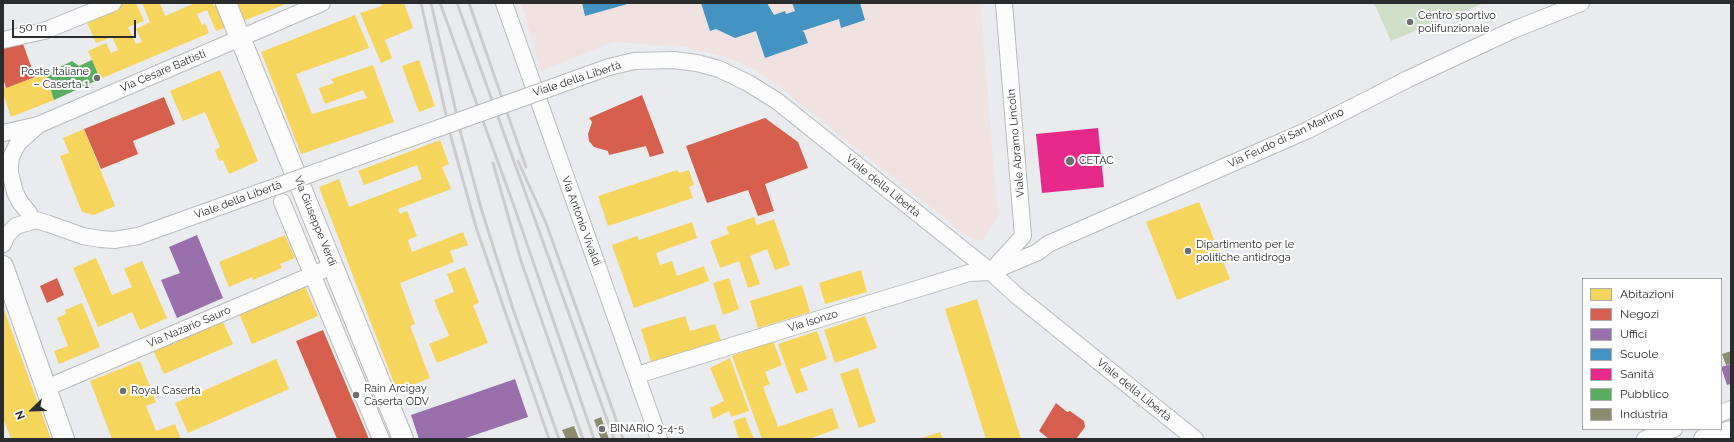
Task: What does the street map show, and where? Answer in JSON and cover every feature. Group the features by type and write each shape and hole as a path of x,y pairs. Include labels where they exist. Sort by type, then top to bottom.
{"main road":[{"name":"Via Giuseppe Verdi","path":"226,3 403,439"},
{"path":"3,266 64,439"},
{"path":"1704,439 1731,431"}],"street":[{"path":"3,40 38,33 83,9 113,3"},
{"name":"Via Cesare Battisti","path":"3,133 38,125 322,3"},
{"name":"Via Antonio Vivaldi","path":"504,3 659,439"},
{"name":"Viale Abramo Lincoln","path":"991,272 1024,236 1004,3"},
{"name":"Via Feudo di San Martino","path":"991,272 1038,252 1048,244 1308,130 1408,79 1513,30 1581,3"},
{"name":"Viale della Libertà","path":"3,241 11,230 24,222 36,220 83,236 100,239 114,240 138,236 609,67 634,61 674,60 697,63 719,69 748,83 777,101 991,272 1016,295 1196,439"},
{"name":"Viale della Libertà","path":"29,213 20,202 15,192 10,174 10,164 11,157 18,143 38,125"},
{"name":"Viale della Libertà","path":"3,192 21,208 49,224"},
{"name":"Via Giuseppe Verdi","path":"282,202 381,439"},
{"name":"Via Nazario Sauro","path":"46,388 333,266"},
{"name":"Via Isonzo","path":"637,375 969,273 991,272"},
{"path":"1645,439 1671,430"}],"shaded area":[{"path":"521,3 980,3 998,217 983,240 975,240 967,236 769,79 747,66 726,57 685,47 614,42 541,71"}],"green space":[{"name":"Centro sportivo polifunzionale","path":"1374,3 1484,3 1391,41"}],"building: Abitazioni":[{"path":"121,3 136,3 144,21 128,27 136,44 142,42 136,29 150,22 142,3 160,3 165,16 195,3 213,3 214,6 219,4 229,26 216,31 207,10 197,14 202,25 205,23 209,33 100,79 88,51 106,43 111,53 118,50 112,37 96,43 85,18"},
{"path":"236,3 288,3 243,21"},
{"path":"381,3 404,3 413,28 385,40 392,58 381,63 360,13 382,6"},
{"path":"355,15 369,48 296,74 312,114 367,98 363,90 325,104 319,88 334,83 331,79 373,65 394,122 301,154 261,52"},
{"path":"419,60 435,106 419,112 402,66"},
{"path":"220,70 258,161 229,174 223,160 219,161 215,150 220,147 205,112 183,121 170,91"},
{"path":"46,74 54,100 11,117 3,93 3,88"},
{"path":"84,129 115,206 94,215 82,212 60,156 69,153 63,138"},
{"path":"440,140 449,164 442,167 451,189 398,209 400,214 407,211 417,236 408,240 412,252 463,232 468,245 450,251 454,262 400,283 415,324 410,326 430,378 397,391 319,187 339,179 349,207 422,179 417,165 364,185 358,171"},
{"path":"677,170 679,173 689,170 694,185 689,187 693,198 608,226 598,196"},
{"name":"Dipartimento per le politiche antidroga","path":"1199,202 1230,279 1177,300 1146,222"},
{"path":"754,217 757,225 774,219 790,265 775,270 767,249 750,256 760,284 748,288 739,261 720,268 710,241 729,234 726,227"},
{"path":"692,222 697,238 656,253 660,265 672,261 677,276 704,266 709,281 634,308 612,245 637,236 639,240"},
{"path":"285,235 295,258 280,264 282,268 253,280 252,277 229,287 219,262"},
{"path":"96,258 112,295 132,287 124,269 142,261 167,318 140,330 132,312 98,327 73,268"},
{"path":"465,267 479,303 473,305 488,343 437,363 429,344 449,336 434,300 454,292 447,274"},
{"path":"861,270 867,292 825,304 819,283"},
{"path":"729,278 739,309 723,315 713,283"},
{"path":"802,285 810,312 758,328 750,301"},
{"path":"305,286 318,316 252,344 239,314"},
{"path":"977,299 1021,439 986,439 945,309"},
{"path":"82,303 100,347 59,364 54,351 68,346 57,318 66,314 65,310"},
{"path":"3,307 51,439 11,439 3,418"},
{"path":"685,316 690,331 715,324 721,340 651,362 641,329"},
{"path":"865,316 877,348 835,363 824,330"},
{"path":"221,318 233,344 164,374 152,348"},
{"path":"817,331 827,359 800,369 808,390 796,394 778,344"},
{"path":"773,341 782,365 765,372 770,384 763,387 778,427 832,408 839,428 809,439 762,439 732,356"},
{"path":"730,358 749,411 731,417 729,411 713,419 710,408 724,401 710,368"},
{"path":"276,359 289,389 188,433 175,403"},
{"name":"Royal Caserta","path":"140,361 156,402 146,406 156,431 175,424 181,439 112,439 90,381"},
{"path":"858,368 876,422 859,428 840,374"},
{"path":"745,417 754,439 739,439 733,421"},
{"path":"940,432 943,439 919,439"}],"building: Negozi":[{"path":"17,38 20,45 23,44 35,77 6,88 3,78 3,43"},
{"path":"642,95 664,153 650,157 646,146 609,155 608,151 594,147 589,141 588,134 592,122 589,118"},
{"path":"164,97 175,124 133,141 138,154 101,169 84,129"},
{"path":"765,118 798,142 808,168 765,184 774,211 758,216 748,190 707,203 686,146"},
{"path":"57,278 64,295 47,303 40,286"},
{"path":"323,330 369,439 337,439 296,341"},
{"path":"1056,403 1067,412 1070,411 1084,421 1085,427 1076,439 1049,439 1039,431"}],"building: Uffici":[{"path":"197,235 223,298 177,318 161,280 180,273 169,247"},
{"path":"1731,364 1731,384 1727,385 1722,367"},
{"path":"515,379 528,417 463,439 419,439 411,415"}],"building: Scuole":[{"path":"582,3 631,3 585,16"},
{"path":"701,3 767,3 774,15 785,11 786,14 795,11 792,3 860,3 865,20 841,28 839,19 802,31 804,32 808,43 765,58 756,31 735,38 716,29 710,31"}],"building: Sanità":[{"name":"CETAC","path":"1098,128 1104,187 1042,193 1036,134"}],"building: Pubblico":[{"path":"92,60 100,79 54,100 46,74 72,61 79,66"}],"building: Industria":[{"path":"1731,351 1731,364 1726,365 1722,354"},
{"name":"BINARIO 3-4-5","path":"601,417 609,439 601,439 594,420"},
{"path":"574,426 579,439 566,439 562,430"}],"railway":[{"path":"421,3 451,137 476,227 549,439"},
{"path":"431,3 462,138 481,208 513,309 559,439"},
{"path":"440,3 514,206 594,439"},
{"path":"457,3 614,439"},
{"path":"469,3 526,167"},
{"path":"518,161 546,223 623,439"},
{"path":"493,163 521,261 583,439"}],"place":[{"name":"Centro sportivo polifunzionale","path":"1410,22"},
{"name":"Poste Italiane – Caserta 1","path":"97,78"},
{"name":"CETAC","path":"1070,161"},
{"name":"Dipartimento per le politiche antidroga","path":"1188,251"},
{"name":"Royal Caserta","path":"123,391"},
{"name":"Rain Arcigay Caserta ODV","path":"356,395"},
{"name":"BINARIO 3-4-5","path":"602,429"}]}
